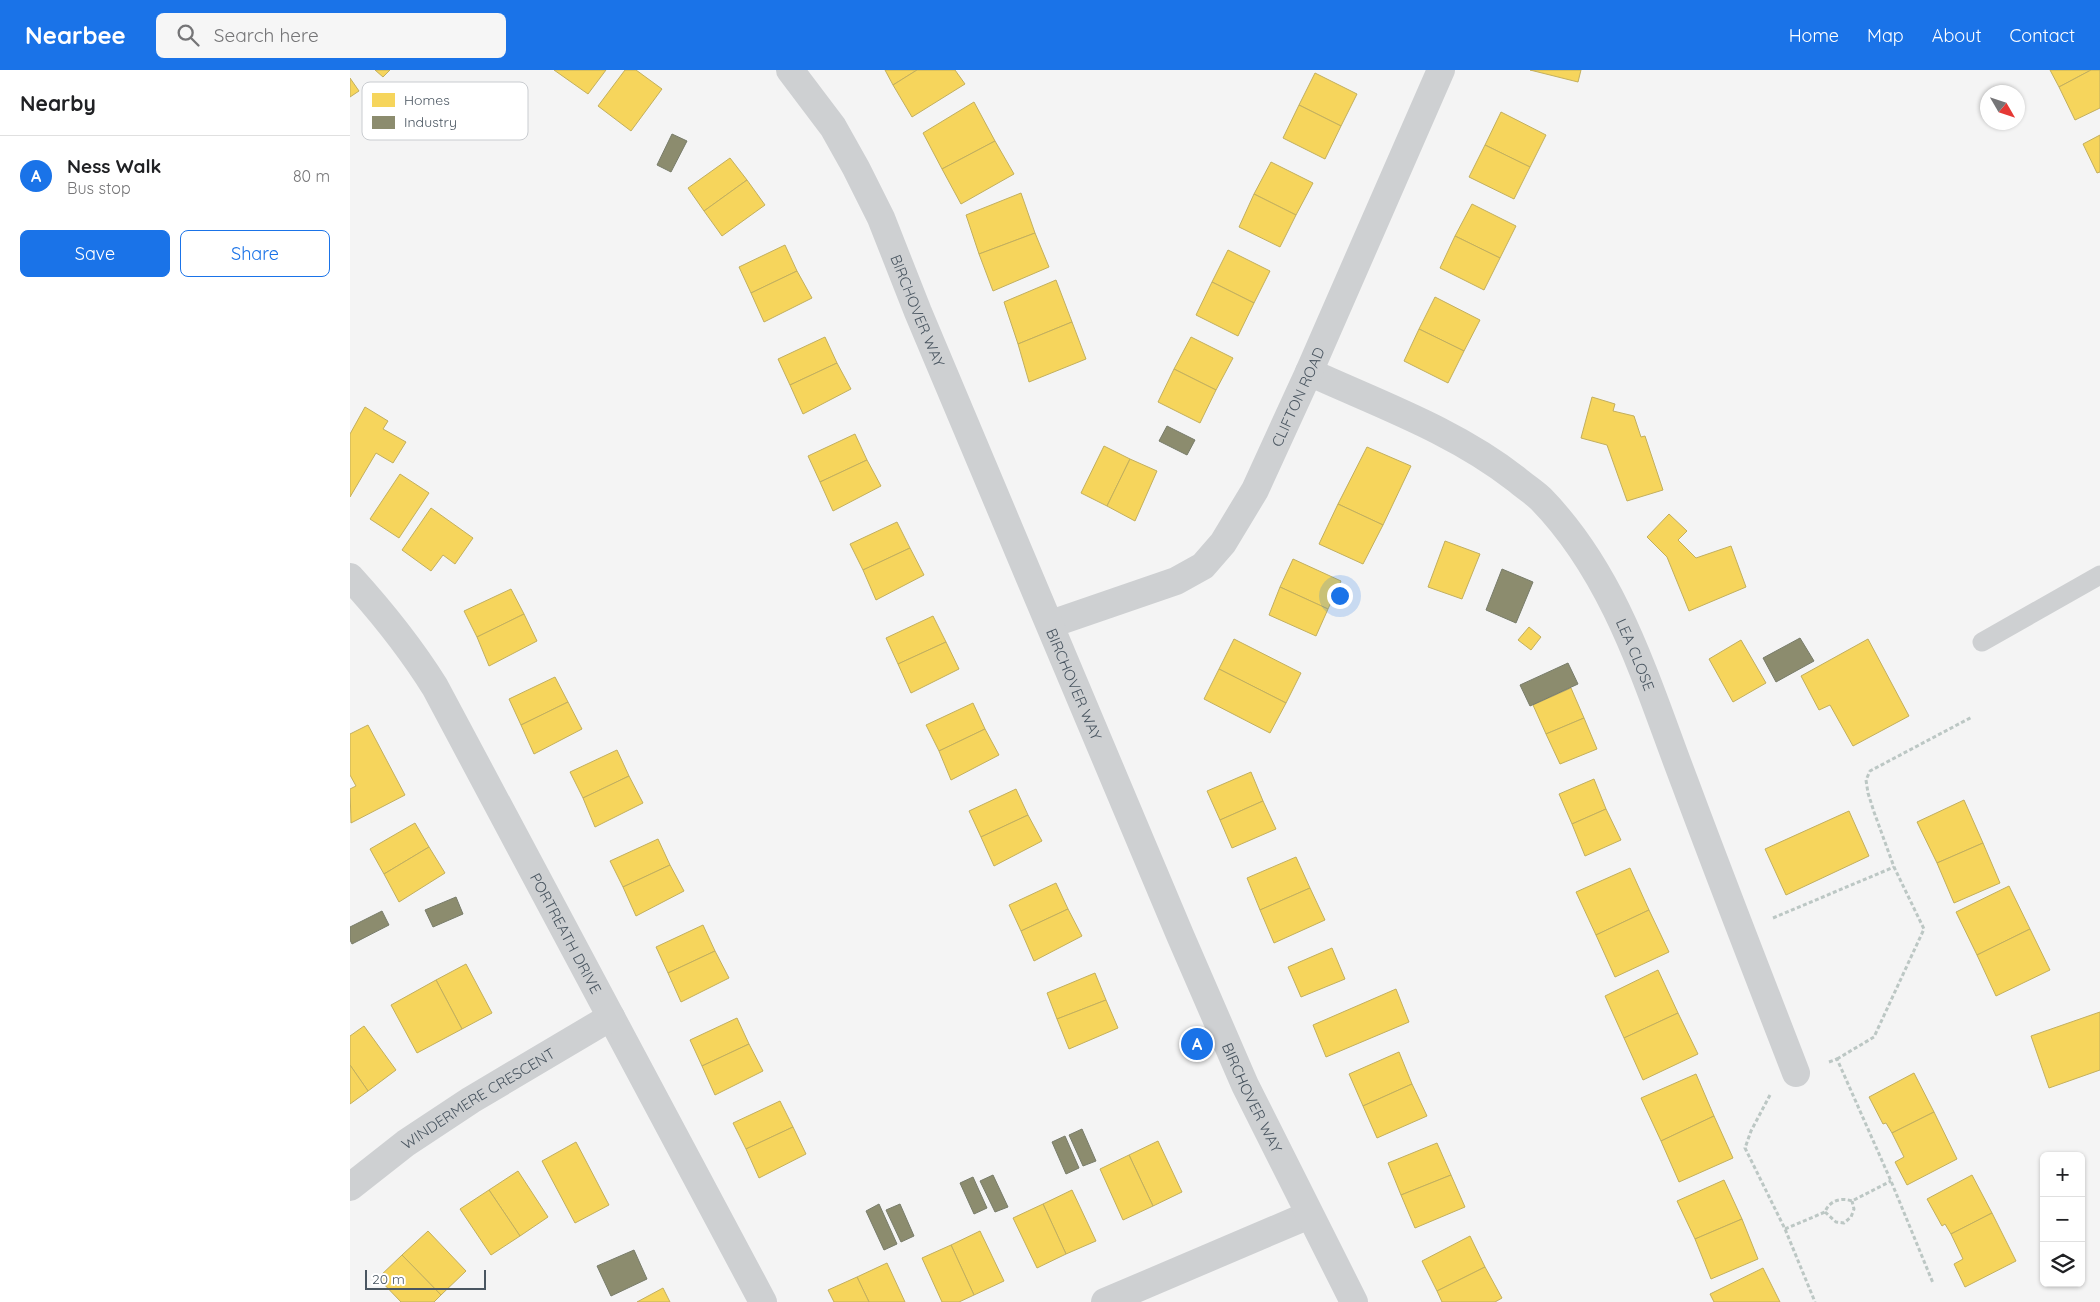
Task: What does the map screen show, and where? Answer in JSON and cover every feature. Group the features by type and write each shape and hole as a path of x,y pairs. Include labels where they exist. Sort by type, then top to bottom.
{"street":[{"name":"BIRCHOVER WAY","path":"790,70 833,127 881,218 918,312 1245,1085 1354,1302"},
{"name":"CLIFTON ROAD","path":"1051,624 1176,581 1203,566 1223,543 1255,490 1441,70"},
{"name":"LEA CLOSE","path":"1308,372 1453,437 1498,465 1541,498 1585,553 1616,610 1645,674 1668,740 1796,1073"},
{"name":"PORTREATH DRIVE","path":"350,577 397,633 435,687 763,1302"},
{"name":"WINDERMERE CRESCENT","path":"350,1187 406,1143 471,1100 611,1017"},
{"path":"1105,1302 1309,1215"}],"lane":[{"path":"1982,642 2100,575"}],"path":[{"path":"1816,1302 1786,1229 1745,1148 1751,1131 1773,1089 1796,1073 1837,1059 1874,1037 1924,929 1894,866 1868,793 1866,780 1870,771 1972,717"},
{"path":"1741,932 1894,866"},
{"path":"1837,1059 1933,1282"},
{"path":"1786,1229 1825,1212 1828,1205 1837,1200 1852,1202 1891,1181"},
{"path":"1825,1212 1836,1222 1844,1223 1851,1217 1854,1209 1852,1202"}],"building: Homes":[{"path":"375,70 390,70 383,77"},
{"path":"554,70 606,70 588,94"},
{"path":"625,70 636,70 662,89 631,131 598,106"},
{"path":"885,70 917,70 893,85"},
{"path":"917,70 955,70 965,84 912,117 893,85"},
{"path":"1530,70 1581,70 1578,82"},
{"path":"2050,70 2091,70 2059,87"},
{"path":"2091,70 2100,70 2100,108 2075,120 2059,87"},
{"path":"1315,73 1357,94 1341,126 1299,105"},
{"path":"350,78 359,91 350,97"},
{"path":"974,102 995,141 942,169 923,133"},
{"path":"1299,105 1341,126 1325,159 1283,138"},
{"path":"1501,112 1546,135 1530,167 1485,145"},
{"path":"2100,135 2100,172 2097,173 2083,144"},
{"path":"995,141 1014,174 961,204 942,169"},
{"path":"1485,145 1530,167 1514,199 1469,177"},
{"path":"730,158 747,180 704,211 688,188"},
{"path":"1271,162 1313,183 1296,215 1254,194"},
{"path":"747,180 765,205 722,236 704,211"},
{"path":"1021,193 1035,233 979,254 966,215"},
{"path":"1254,194 1296,215 1280,247 1239,227"},
{"path":"1472,204 1516,226 1500,258 1455,236"},
{"path":"1035,233 1049,267 993,291 979,254"},
{"path":"1455,236 1500,258 1484,290 1440,268"},
{"path":"785,245 797,271 751,293 739,267"},
{"path":"1228,250 1270,271 1254,303 1212,282"},
{"path":"797,271 812,298 764,322 751,293"},
{"path":"1056,280 1072,322 1018,344 1004,302"},
{"path":"1212,282 1254,303 1238,336 1196,315"},
{"path":"1435,297 1480,320 1464,351 1419,329"},
{"path":"1072,322 1086,359 1029,382 1018,344"},
{"path":"1419,329 1464,351 1448,383 1404,361"},
{"path":"825,337 837,363 790,385 778,359"},
{"path":"1191,337 1233,358 1216,390 1174,369"},
{"path":"837,363 851,389 803,414 790,385"},
{"path":"1174,369 1216,390 1200,423 1158,402"},
{"path":"1592,397 1615,404 1613,411 1634,416 1641,437 1645,436 1663,490 1627,501 1607,445 1581,438"},
{"path":"365,407 388,421 383,429 406,442 393,463 376,453 350,497 350,434"},
{"path":"855,434 867,460 820,482 808,456"},
{"path":"1104,446 1130,459 1107,506 1081,493"},
{"path":"1367,447 1411,466 1383,525 1338,504"},
{"path":"1130,459 1157,471 1135,521 1107,506"},
{"path":"867,460 881,486 833,511 820,482"},
{"path":"400,474 429,493 399,538 370,519"},
{"path":"1338,504 1383,525 1363,564 1319,544"},
{"path":"431,508 473,538 455,564 443,555 431,571 402,550"},
{"path":"1669,514 1687,531 1678,540 1696,558 1731,546 1746,587 1689,611 1667,557 1647,537"},
{"path":"897,522 910,548 863,570 850,544"},
{"path":"1445,541 1480,554 1462,599 1428,587"},
{"path":"910,548 924,575 876,600 863,570"},
{"path":"1293,559 1341,581 1328,609 1280,587"},
{"path":"1280,587 1328,609 1316,636 1269,615"},
{"path":"511,589 524,614 477,637 464,611"},
{"path":"524,614 537,641 489,666 477,637"},
{"path":"933,616 946,642 898,664 886,638"},
{"path":"1529,627 1541,637 1531,650 1518,640"},
{"path":"1234,639 1301,673 1286,703 1219,669"},
{"path":"1868,639 1909,716 1853,746 1830,705 1819,710 1801,676"},
{"path":"1741,640 1766,683 1733,702 1709,659"},
{"path":"946,642 959,669 911,693 898,664"},
{"path":"1219,669 1286,703 1270,733 1204,699"},
{"path":"555,677 568,702 521,725 509,699"},
{"path":"1571,688 1584,718 1546,734 1533,705"},
{"path":"568,702 582,729 534,754 521,725"},
{"path":"973,703 985,729 939,751 926,725"},
{"path":"1584,718 1597,749 1560,764 1546,734"},
{"path":"368,725 405,795 351,823 350,789 356,786 350,775 350,734"},
{"path":"985,729 999,755 951,780 939,751"},
{"path":"617,750 629,776 583,798 570,772"},
{"path":"1251,772 1263,801 1220,820 1207,791"},
{"path":"629,776 643,803 595,827 583,798"},
{"path":"1594,779 1606,809 1572,824 1559,794"},
{"path":"1016,789 1028,815 981,837 969,811"},
{"path":"1964,800 1983,843 1937,863 1917,822"},
{"path":"1263,801 1276,829 1232,848 1220,820"},
{"path":"1606,809 1621,840 1585,856 1572,824"},
{"path":"1849,811 1869,856 1786,895 1765,849"},
{"path":"1028,815 1042,841 994,866 981,837"},
{"path":"415,823 429,847 384,874 370,849"},
{"path":"658,839 670,865 623,887 610,861"},
{"path":"1983,843 2000,883 1954,903 1937,863"},
{"path":"429,847 445,873 399,902 384,874"},
{"path":"1296,857 1310,888 1260,910 1247,878"},
{"path":"670,865 684,891 636,916 623,887"},
{"path":"1630,868 1649,910 1596,935 1576,892"},
{"path":"1056,883 1068,909 1021,931 1009,905"},
{"path":"2009,886 2030,929 1977,955 1956,912"},
{"path":"1310,888 1325,920 1274,943 1260,910"},
{"path":"1068,909 1082,936 1034,961 1021,931"},
{"path":"1649,910 1669,952 1615,977 1596,935"},
{"path":"703,925 715,951 668,973 656,947"},
{"path":"2030,929 2050,970 1996,996 1977,955"},
{"path":"1332,948 1345,979 1301,997 1288,967"},
{"path":"715,951 729,978 681,1002 668,973"},
{"path":"466,964 492,1013 462,1029 436,980"},
{"path":"1658,970 1678,1013 1624,1038 1605,996"},
{"path":"1095,973 1106,1000 1057,1019 1047,993"},
{"path":"436,980 462,1029 417,1053 391,1005"},
{"path":"1396,989 1409,1022 1326,1057 1313,1025"},
{"path":"1106,1000 1118,1028 1069,1049 1057,1019"},
{"path":"2100,1012 2100,1070 2049,1088 2031,1036"},
{"path":"1678,1013 1698,1054 1643,1080 1624,1038"},
{"path":"737,1018 749,1044 702,1066 690,1040"},
{"path":"364,1026 396,1070 368,1091 350,1065 350,1036"},
{"path":"749,1044 763,1071 715,1095 702,1066"},
{"path":"1399,1052 1412,1084 1363,1106 1349,1074"},
{"path":"350,1065 368,1091 350,1104"},
{"path":"1914,1073 1934,1112 1892,1133 1886,1123 1883,1124 1869,1097"},
{"path":"1696,1074 1714,1116 1661,1141 1641,1098"},
{"path":"1412,1084 1427,1116 1377,1138 1363,1106"},
{"path":"780,1101 793,1127 746,1149 733,1123"},
{"path":"1934,1112 1957,1159 1907,1185 1895,1162 1904,1157 1892,1133"},
{"path":"1714,1116 1733,1158 1679,1182 1661,1141"},
{"path":"793,1127 806,1154 759,1178 746,1149"},
{"path":"1158,1141 1182,1192 1153,1206 1129,1155"},
{"path":"576,1142 609,1205 575,1223 542,1161"},
{"path":"1437,1143 1451,1175 1401,1195 1388,1163"},
{"path":"1129,1155 1153,1206 1123,1220 1100,1169"},
{"path":"518,1171 548,1217 520,1236 489,1190"},
{"path":"1451,1175 1465,1207 1415,1228 1401,1195"},
{"path":"1972,1175 1992,1213 1951,1234 1945,1224 1942,1226 1927,1199"},
{"path":"1724,1180 1742,1219 1695,1239 1677,1201"},
{"path":"489,1190 520,1236 491,1255 460,1209"},
{"path":"1072,1190 1096,1241 1066,1254 1043,1204"},
{"path":"1043,1204 1066,1254 1037,1268 1013,1218"},
{"path":"1992,1213 2016,1261 1965,1287 1954,1264 1963,1259 1951,1234"},
{"path":"1742,1219 1758,1259 1711,1279 1695,1239"},
{"path":"428,1231 466,1271 441,1295 402,1255"},
{"path":"980,1231 1004,1281 974,1295 951,1245"},
{"path":"1470,1236 1485,1267 1437,1291 1422,1261"},
{"path":"951,1245 974,1295 959,1302 942,1302 922,1258"},
{"path":"402,1255 441,1295 434,1302 401,1302 378,1278"},
{"path":"887,1263 905,1302 869,1302 857,1277"},
{"path":"1485,1267 1502,1298 1495,1302 1442,1302 1437,1291"},
{"path":"1763,1268 1780,1302 1714,1302 1710,1294"},
{"path":"857,1277 869,1302 834,1302 828,1290"},
{"path":"663,1288 670,1302 637,1302"}],"building: Industry":[{"path":"672,134 687,141 671,172 657,165"},
{"path":"1167,426 1195,440 1187,455 1159,441"},
{"path":"1502,569 1533,582 1516,623 1486,610"},
{"path":"1800,638 1814,661 1776,682 1763,658"},
{"path":"1568,663 1578,684 1530,706 1520,685"},
{"path":"456,897 463,914 433,927 425,910"},
{"path":"382,911 389,925 352,944 350,940 350,927"},
{"path":"1082,1129 1096,1161 1083,1166 1069,1135"},
{"path":"1065,1136 1079,1168 1066,1174 1052,1142"},
{"path":"993,1175 1008,1207 995,1212 980,1181"},
{"path":"973,1177 987,1208 974,1214 960,1183"},
{"path":"879,1204 897,1244 884,1250 866,1211"},
{"path":"900,1204 914,1236 901,1242 886,1210"},
{"path":"634,1250 647,1279 611,1296 597,1266"}],"place":[{"name":"Ness Walk","path":"1197,1044"}]}
